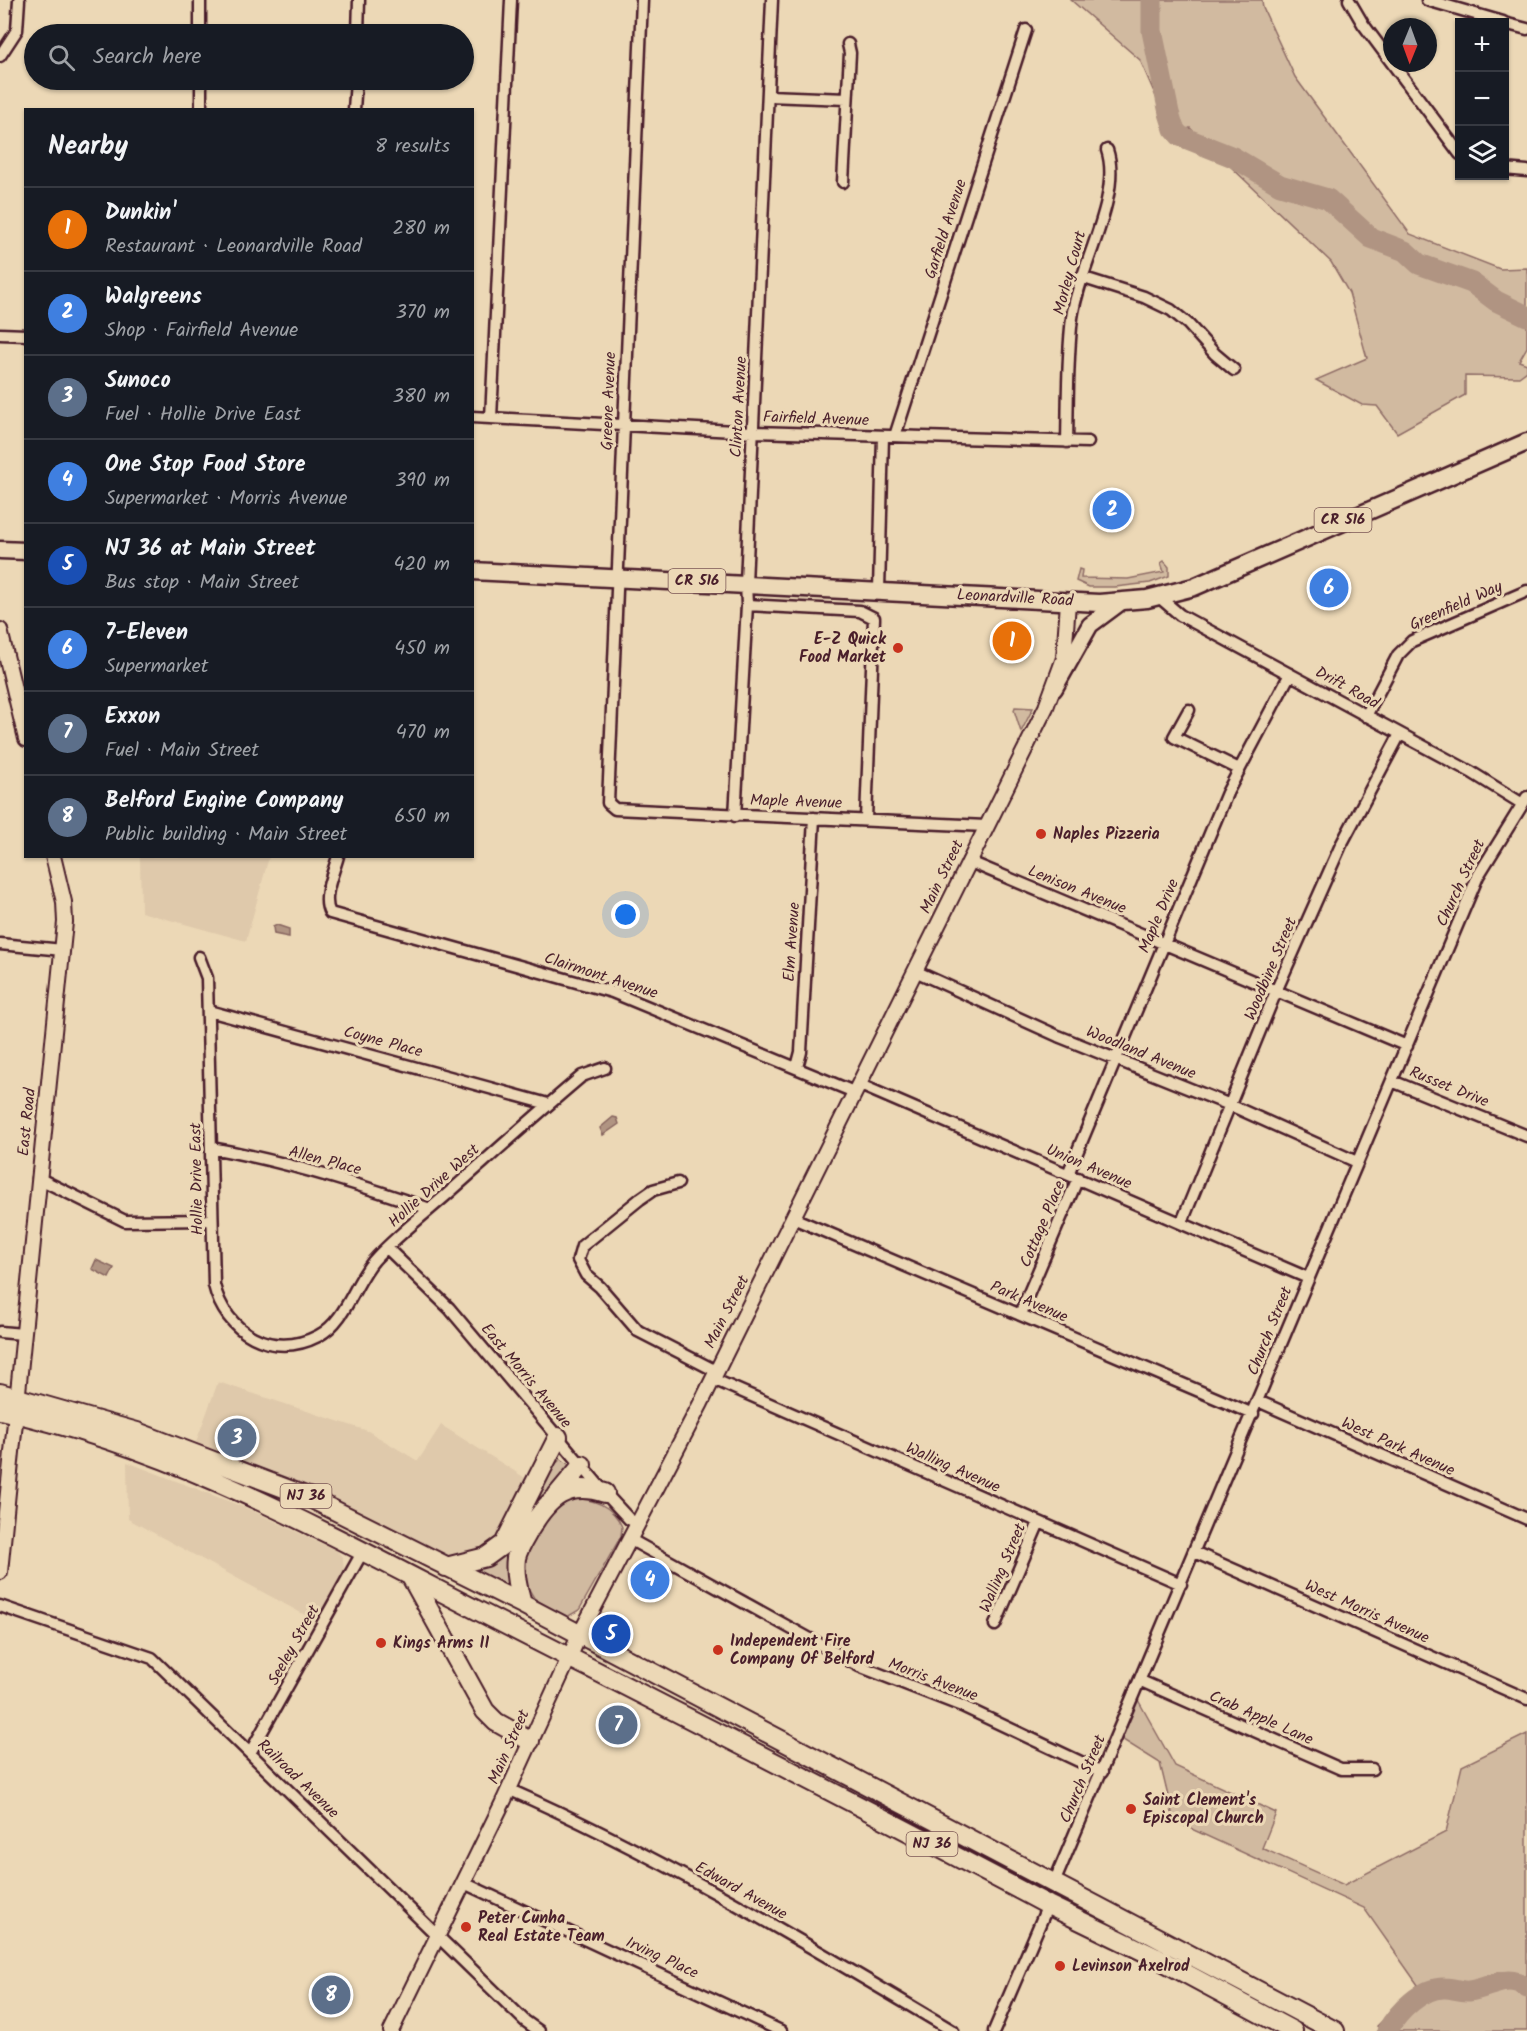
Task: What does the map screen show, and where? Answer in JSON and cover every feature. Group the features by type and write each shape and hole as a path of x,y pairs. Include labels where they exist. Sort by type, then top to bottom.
{"highway":[{"name":"NJ 36","path":"8,1403 166,1459 363,1551 1048,1905 1155,1957 1293,2031"},
{"name":"NJ 36","path":"8,1403 136,1432 277,1483 522,1604 579,1636 1335,2031"},
{"path":"446,1567 486,1557 504,1544 558,1437"},
{"path":"522,1604 515,1570 516,1556 536,1520 582,1465"},
{"path":"556,1496 573,1489 589,1488 605,1493"},
{"path":"411,1577 485,1711 496,1722 530,1741"}],"main road":[{"name":"Leonardville Road","path":"474,571 746,583 1068,602 1121,602 1159,597 1194,587 1527,442"},
{"path":"0,550 24,551"},
{"path":"1054,689 1090,625 1121,602"}],"street":[{"path":"0,56 17,30 19,0"},
{"path":"200,0 200,24"},
{"path":"358,24 359,0"},
{"path":"491,418 510,0"},
{"name":"Greene Avenue","path":"608,803 622,426 642,0"},
{"name":"Clinton Avenue","path":"735,816 747,605 746,583 772,0"},
{"path":"1349,0 1369,32 1455,147"},
{"path":"1427,0 1487,18"},
{"path":"1509,24 1527,29"},
{"name":"Garfield Avenue","path":"895,436 1026,30"},
{"path":"843,182 848,44"},
{"path":"201,90 201,108"},
{"path":"354,108 355,90"},
{"path":"768,96 847,99"},
{"name":"Morley Court","path":"1067,442 1072,319 1081,277 1108,194 1110,177 1107,150"},
{"path":"1509,169 1527,171"},
{"path":"1081,277 1143,297 1170,310 1188,324 1215,354 1234,370"},
{"path":"0,334 24,335"},
{"name":"Fairfield Avenue","path":"474,417 753,432 1088,442"},
{"path":"879,590 883,436"},
{"name":"Greenfield Way","path":"1366,716 1398,656 1412,641 1527,591"},
{"name":"Drift Road","path":"1159,597 1180,615 1524,800"},
{"name":"Main Street","path":"391,2031 464,1883 579,1636 631,1540 793,1218 1054,689 1066,646 1068,602"},
{"path":"747,605 860,610 874,618 866,819"},
{"path":"0,630 5,674 24,733"},
{"name":"Maple Drive","path":"1073,1176 1115,1059 1164,942 1239,769 1290,674"},
{"path":"1189,710 1174,737 1239,769"},
{"name":"Woodbine Street","path":"1182,1222 1277,990 1341,845 1400,734"},
{"name":"Church Street","path":"1054,1883 1478,876 1524,800"},
{"name":"Maple Avenue","path":"608,803 615,809 986,826"},
{"name":"Elm Avenue","path":"796,1067 801,1052 814,818"},
{"name":"East Road","path":"0,1572 8,1403 23,1334 63,950 65,912 53,858"},
{"name":"Clairmont Avenue","path":"337,858 328,891 327,903 330,913 612,992 796,1067 856,1088"},
{"name":"Lenison Avenue","path":"968,861 1407,1046"},
{"path":"0,944 63,950"},
{"name":"Hollie Drive East","path":"199,957 207,978 209,1011 214,1285 227,1316 238,1329 254,1339 285,1345 301,1342"},
{"name":"Woodland Avenue","path":"915,971 1115,1059 1230,1105 1357,1162"},
{"name":"Coyne Place","path":"209,1011 548,1104"},
{"name":"Hollie Drive West","path":"301,1342 320,1335 332,1324 376,1258 430,1209 582,1076 605,1068"},
{"name":"Russet Drive","path":"1392,1081 1527,1136"},
{"name":"Union Avenue","path":"856,1088 1073,1176 1308,1278"},
{"name":"Allen Place","path":"211,1148 241,1153 382,1192 430,1209"},
{"name":"Cottage Place","path":"1020,1314 1073,1176"},
{"path":"38,1178 125,1221 212,1220"},
{"name":"Walling Avenue","path":"678,1183 653,1190 640,1199 582,1246 578,1260 586,1275 600,1287 638,1331 714,1375 1180,1584"},
{"name":"Park Avenue","path":"793,1218 1253,1414"},
{"name":"East Morris Avenue","path":"387,1248 448,1308 605,1493 629,1519 639,1524"},
{"path":"0,1332 23,1334"},
{"name":"West Park Avenue","path":"1258,1401 1527,1519"},
{"name":"Walling Street","path":"995,1625 1039,1522"},
{"name":"Morris Avenue","path":"631,1540 859,1666 962,1706 1102,1772"},
{"name":"Seeley Street","path":"250,1753 363,1551"},
{"name":"West Morris Avenue","path":"1194,1552 1527,1699"},
{"name":"Railroad Avenue","path":"0,1606 152,1658 525,2021 539,2031"},
{"name":"Crab Apple Lane","path":"1141,1681 1341,1769 1372,1769"},
{"name":"Edward Avenue","path":"508,1789 600,1831 809,1945 953,2031"},
{"name":"Irving Place","path":"464,1883 781,2031"},
{"path":"994,2031 1048,1905"}],"shaded area":[{"path":"1071,0 1262,0 1263,8 1295,77 1410,234 1500,269 1527,268 1527,347 1519,361 1527,364 1527,371 1519,377 1465,376 1465,395 1397,433 1377,406 1362,405 1316,380 1367,358 1349,293 1331,262 1190,128 1173,136 1140,60"},
{"path":"1164,561 1169,567 1169,576 1150,583 1089,587 1076,581 1079,569 1082,570 1081,578 1128,579 1164,572 1161,563"},
{"path":"1015,707 1033,708 1021,732 1014,710"},
{"path":"140,858 269,858 246,941 141,912"},
{"path":"277,925 289,929 289,937 274,934 273,927"},
{"path":"613,1117 617,1118 619,1124 603,1135 600,1128"},
{"path":"96,1260 114,1268 109,1278 92,1269"},
{"path":"218,1382 368,1431 418,1461 441,1425 530,1481 510,1526 485,1553 449,1558 317,1491 196,1442"},
{"path":"561,1459 571,1466 522,1527 553,1466"},
{"path":"127,1462 251,1510 337,1551 343,1558 344,1571 316,1621 128,1519"},
{"path":"571,1498 587,1500 608,1508 622,1527 621,1536 579,1610 567,1617 557,1614 534,1598 524,1581 521,1561 550,1512"},
{"path":"510,1547 510,1587 469,1569 492,1564"},
{"path":"1133,1691 1175,1766 1276,1813 1262,1848 1344,1885 1446,1832 1462,1766 1527,1734 1527,2031 1386,2031 1377,2026 1418,1985 1364,1908 1174,1821 1160,1763 1115,1735"}],"waterway":[{"path":"1152,0 1152,31 1169,113 1174,129 1180,136 1233,157 1280,185 1328,199 1371,238 1405,251 1419,264 1472,283 1496,301 1527,316"},
{"path":"1387,2031 1397,2016 1411,2002 1436,1989 1469,1991 1505,1981 1512,1981 1527,1987"}],"place":[{"name":"Walgreens","path":"1112,510"},
{"name":"7-Eleven","path":"1329,588"},
{"name":"Dunkin'","path":"1012,641"},
{"name":"E-Z Quick Food Market","path":"898,648"},
{"name":"Naples Pizzeria","path":"1041,834"},
{"name":"Sunoco","path":"237,1438"},
{"name":"One Stop Food Store","path":"650,1580"},
{"name":"NJ 36 at Main Street","path":"611,1634"},
{"name":"Kings Arms II","path":"381,1643"},
{"name":"Independent Fire Company Of Belford","path":"718,1650"},
{"name":"Exxon","path":"618,1725"},
{"name":"Saint Clement's Episcopal Church","path":"1131,1809"},
{"name":"Peter Cunha Real Estate Team","path":"466,1927"},
{"name":"Levinson Axelrod","path":"1060,1966"},
{"name":"Belford Engine Company","path":"331,1995"}]}
